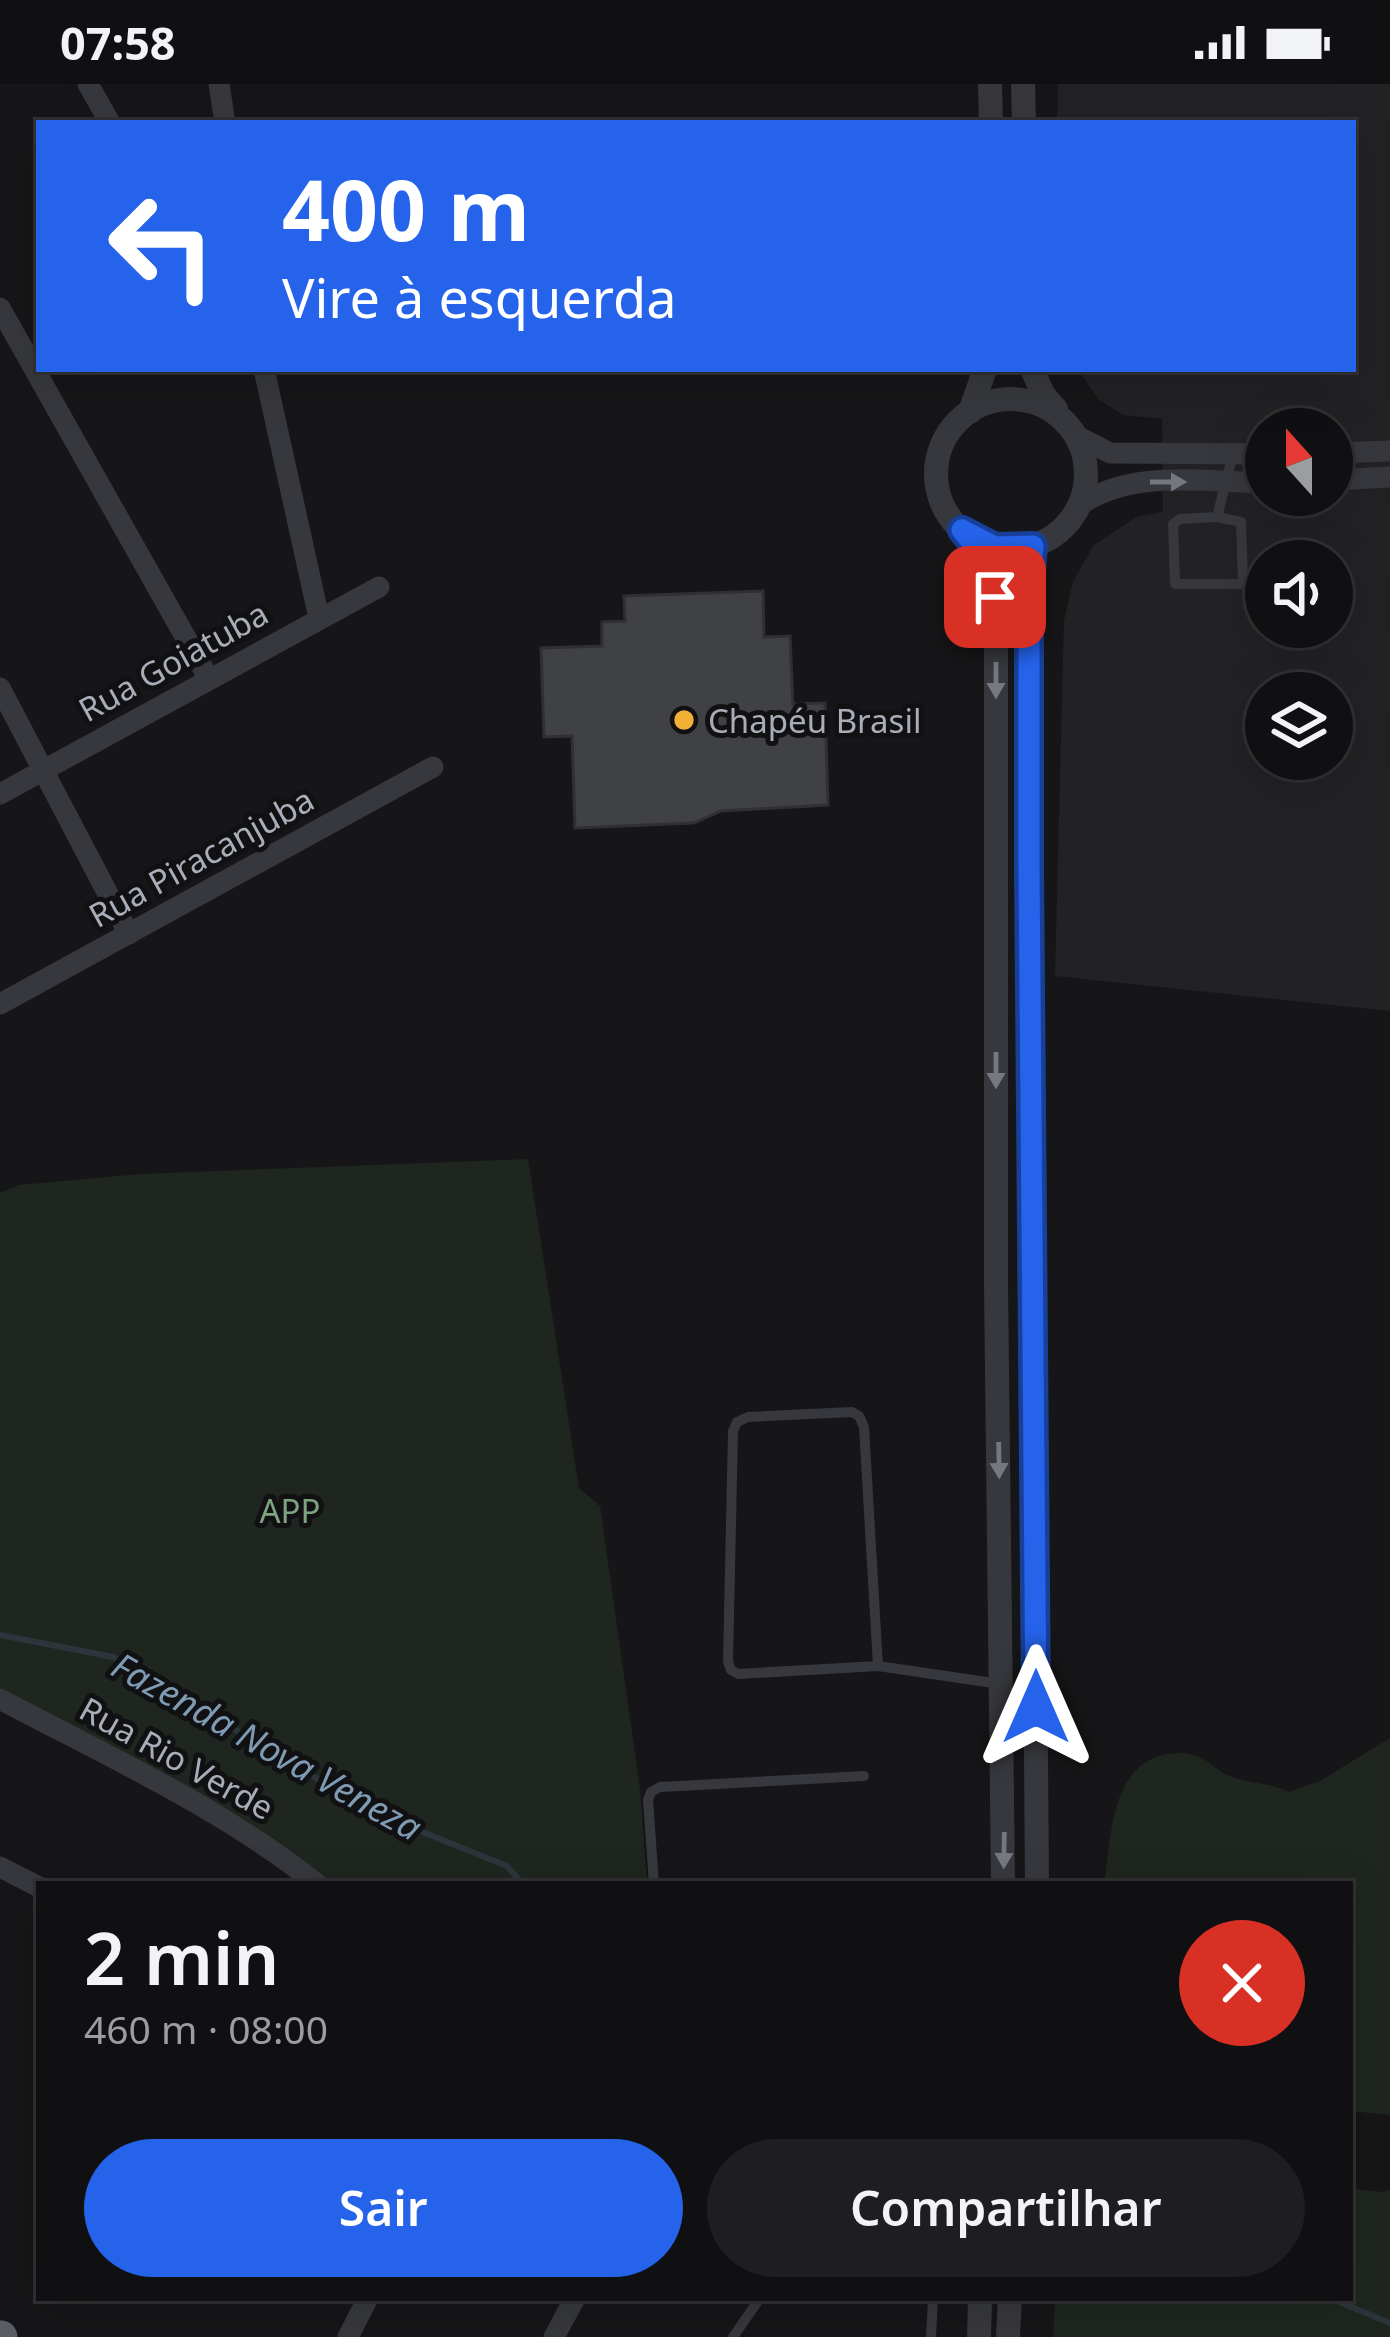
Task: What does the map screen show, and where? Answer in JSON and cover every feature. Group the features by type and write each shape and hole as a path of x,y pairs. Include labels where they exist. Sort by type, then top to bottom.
{"street":[{"path":"88,84 108,120"},
{"path":"219,84 225,120"},
{"path":"990,84 991,120"},
{"path":"1023,84 1024,120"},
{"path":"0,308 36,372"},
{"path":"36,372 209,679"},
{"path":"250,372 270,406"},
{"path":"264,372 319,618"},
{"path":"970,412 985,372"},
{"path":"962,530 995,547 1033,546 1065,526 1084,493 1087,473 1071,428 1043,394 1033,372"},
{"path":"1003,1881 996,620 989,574 978,550 944,506 938,462 949,434 970,412 985,404 1019,399 1052,410 1110,452 1245,454"},
{"path":"1353,452 1390,451"},
{"path":"1353,479 1390,477"},
{"path":"1076,508 1130,482 1245,482"},
{"path":"1033,546 1029,869 1037,1881"},
{"name":"Rua Goiatuba","path":"0,794 379,587"},
{"path":"0,688 128,934"},
{"name":"Rua Piracanjuba","path":"0,1004 433,767"},
{"name":"Rua Rio Verde","path":"0,1699 182,1796 278,1853 313,1881"},
{"path":"0,1868 36,1886"},
{"path":"348,2337 366,2301"},
{"path":"554,2337 573,2301"},
{"path":"979,2337 980,2301"},
{"path":"1008,2337 1010,2301"}],"lane":[{"path":"1217,517 1233,454"},
{"path":"1217,517 1240,520 1244,583 1175,584 1173,524 1180,519 1217,517"},
{"path":"878,1666 860,1416 853,1412 748,1417 737,1422 733,1431 731,1670 738,1674 878,1666 1001,1684"},
{"path":"654,1881 648,1800 660,1787 864,1776"},
{"path":"733,2337 758,2301"},
{"path":"931,2337 933,2301"}],"shaded area":[{"path":"1058,84 1390,84 1390,1011 1055,976 1064,620 1073,582 1093,546 1136,517 1163,512 1162,419 1123,415 1098,399 1080,372 1356,372 1356,120 1057,120"}],"green space":[{"name":"APP","path":"528,1159 579,1488 600,1506 640,1789 647,1881 324,1881 285,1849 0,1695 0,1193 19,1185 140,1174"},
{"path":"1390,1738 1390,2115 1353,2111 1353,1881 1106,1881 1118,1803 1135,1771 1149,1760 1190,1754 1234,1778 1289,1792 1320,1781"},
{"path":"1353,2188 1390,2189 1390,2337 1053,2337 1055,2301 1353,2301"}],"building":[{"name":"Chapéu Brasil","path":"763,591 764,637 790,636 793,704 825,703 828,805 721,811 694,823 575,828 572,736 544,737 541,648 602,646 602,622 625,621 624,596"}],"waterway":[{"name":"Fazenda Nova Veneza","path":"0,1635 113,1657 373,1812 507,1866 520,1881"},
{"name":"Fazenda Nova Veneza","path":"1337,2301 1390,2323"}],"place":[{"name":"Chapéu Brasil","path":"684,720"}],"route":[{"path":"995,597 978,550 962,530 995,547 1033,546 1029,869 1036,1707"}]}
